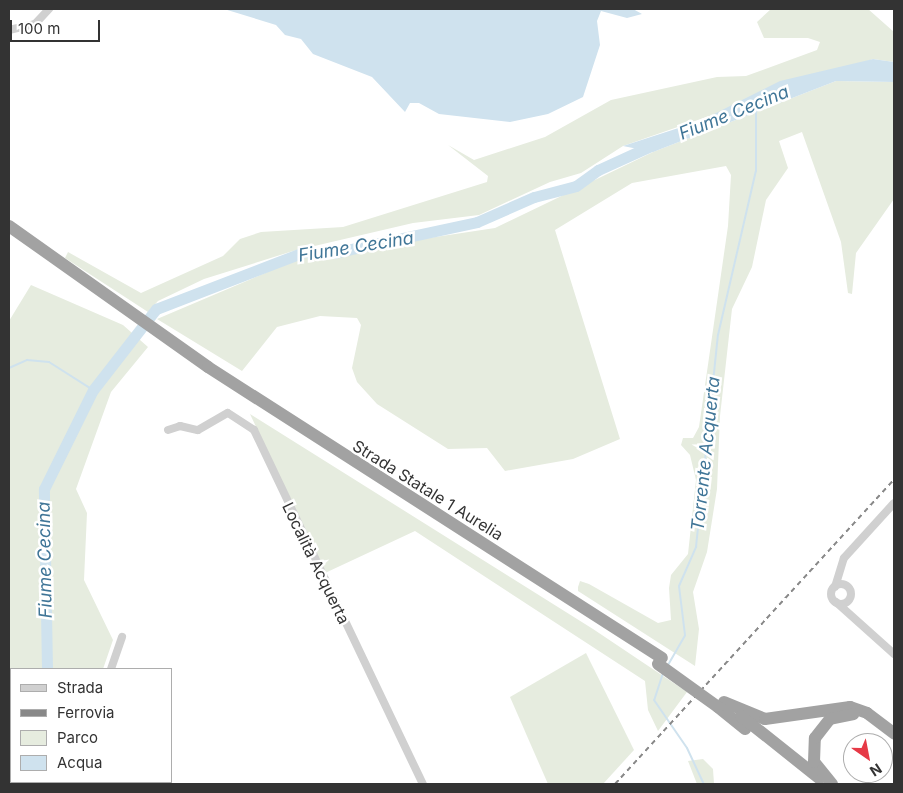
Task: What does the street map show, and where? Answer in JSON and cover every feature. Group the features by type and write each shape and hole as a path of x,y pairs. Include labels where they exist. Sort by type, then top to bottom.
{"highway":[{"name":"Strada Statale 1 Aurelia","path":"9,226 104,299"},
{"name":"Strada Statale 1 Aurelia","path":"9,236 206,370 660,661 721,703 827,784"},
{"name":"Strada Statale 1 Aurelia","path":"721,703 814,784"},
{"path":"721,703 765,719 850,707 867,713 894,733"},
{"path":"832,784 816,766 812,752 816,734 826,722 841,715 858,715 894,741"}],"street":[{"path":"9,30 35,24 49,9"},
{"name":"Località Acquerta","path":"168,430 180,426 198,430 228,413 254,430 423,784"},
{"path":"894,503 844,558 832,593 836,602 894,654"},
{"path":"841,566 860,625"},
{"path":"835,587 849,588"},
{"path":"836,602 843,604 850,598"},
{"path":"111,668 122,637"}],"green space":[{"path":"771,9 868,9 894,32 894,62 873,59 623,146 581,173 550,182 479,215 413,223 293,251 204,279 158,301 148,312 65,258 68,252 141,293 223,256 240,239 261,232 343,227 487,182 488,176 448,145 474,160 545,137 611,100 717,77 746,76 817,50 820,42 808,38 764,38 757,22"},
{"path":"836,81 894,82 894,199 856,253 852,294 848,293 841,242 802,132 779,141 788,168 766,200 752,267 732,309 720,416 717,489 707,552 693,592 699,629 695,666 578,591 578,587 580,581 589,584 658,623 671,620 669,588 671,575 688,554 696,480 690,455 681,445 683,438 693,438 699,427 728,226 731,175 726,166 632,183 555,230 620,439 573,459 505,471 487,448 448,449 377,404 357,382 352,368 361,325 357,318 320,316 277,327 242,371 157,319 303,257 495,228 653,152"},
{"path":"31,285 123,325 148,347 111,392 76,489 87,513 84,580 113,640 103,668 10,668 10,783 83,784 9,784 9,321"},
{"path":"250,414 593,629 687,692 658,731 648,710 645,681 415,531 325,573"},
{"path":"586,653 634,750 603,784 548,784 510,697"},
{"path":"703,759 713,769 714,784 697,784 688,761"}],"water":[{"path":"224,9 633,9 642,14 627,18 601,11 597,21 600,45 583,97 548,114 510,122 439,114 419,103 410,103 405,112 372,77 313,54 301,39 285,35 276,25"},
{"path":"873,59 894,62 894,82 836,81 653,152 623,146 700,121 780,81"}],"waterway":[{"name":"Torrente Acquerta","path":"668,665 685,635 679,586 696,547 718,335 756,171 756,109"},
{"name":"Fiume Cecina","path":"47,668 44,489 93,390 156,309 304,252 333,253 477,222 534,197 576,186 598,170 655,144"},
{"path":"9,368 27,360 49,362 93,390"},
{"name":"Torrente Acquerta","path":"663,673 654,700 687,748 704,784"}],"railway":[{"path":"615,784 894,480"}]}
